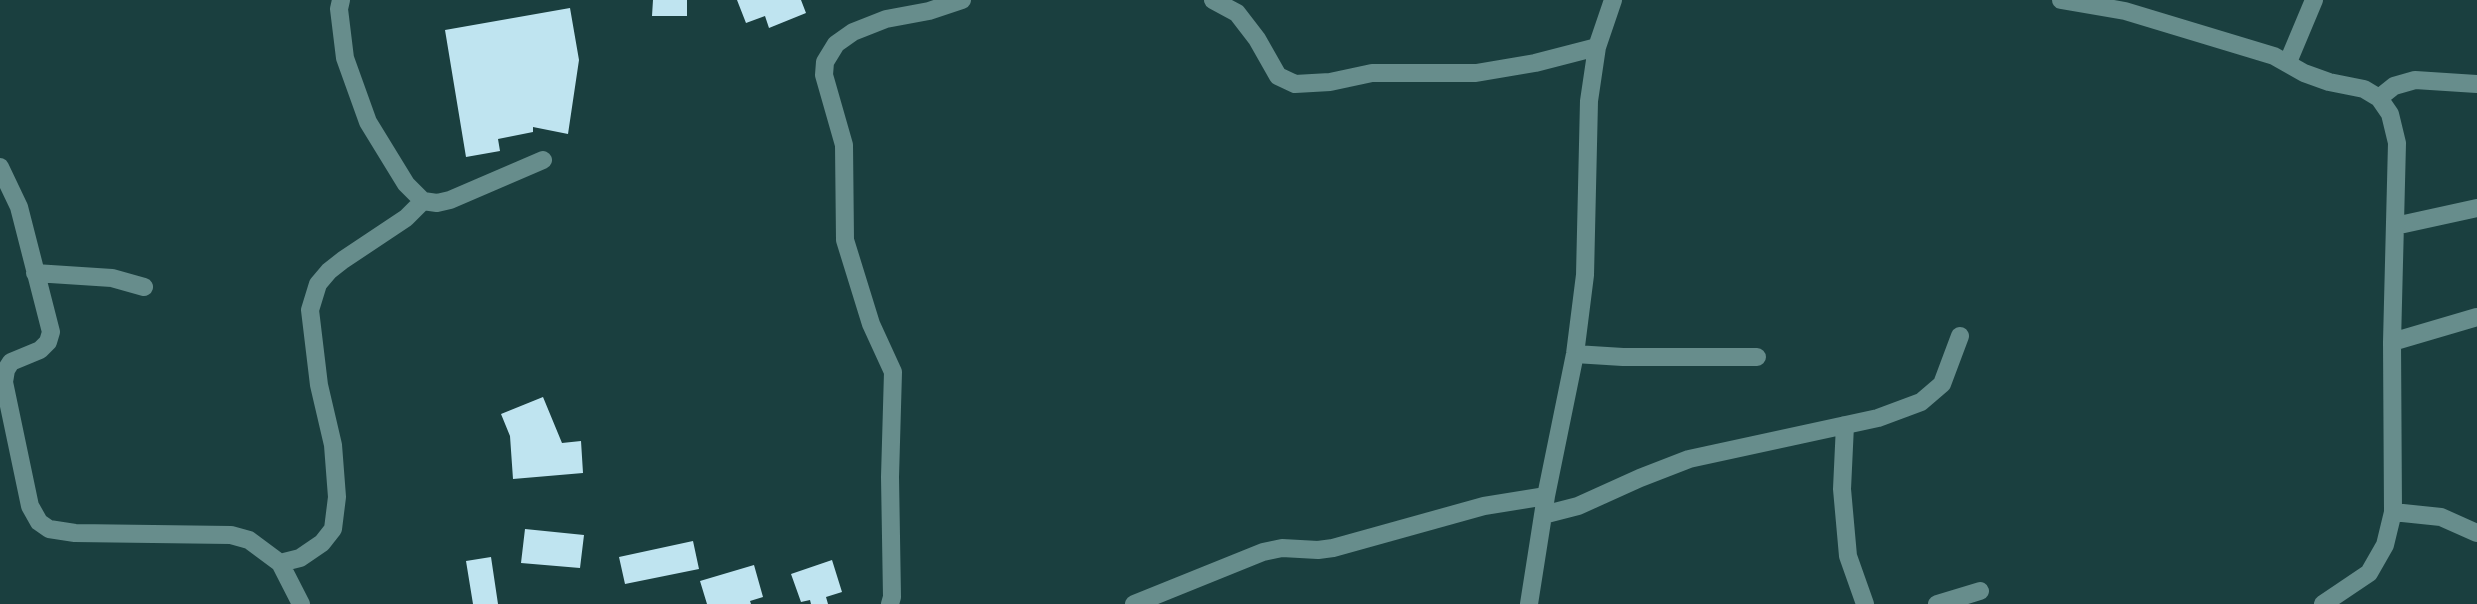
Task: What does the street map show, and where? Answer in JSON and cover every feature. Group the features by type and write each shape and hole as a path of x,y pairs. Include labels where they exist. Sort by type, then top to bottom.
{"street":[{"path":"341,0 339,9 345,58 368,122 406,184 423,201 438,204 450,200 543,160"},
{"path":"890,604 893,372 871,324 845,240 844,145 824,75 825,62 836,44 853,32 887,19 929,11 962,0"},
{"path":"1213,0 1237,13 1257,39 1278,76 1295,84 1321,84 1372,73 1476,73 1535,63 1597,47"},
{"path":"1529,604 1546,496 1575,354 1585,275 1588,101 1597,47 1613,0"},
{"path":"2061,0 2125,12 2274,56 2304,74 2364,89 2379,97 2390,114 2397,143 2392,342 2393,512 2385,545 2369,573 2323,604"},
{"path":"2288,62 2314,0"},
{"path":"2379,97 2394,86 2415,80 2477,83"},
{"path":"0,167 19,207 51,332 48,342 40,351 11,362 4,382 30,506 39,522 49,529 75,533 231,535 249,540 280,562 301,604"},
{"path":"280,562 300,558 322,543 333,529 337,498 333,445 319,385 310,310 318,284 329,271 406,218 423,201"},
{"path":"2395,226 2477,208"},
{"path":"35,272 112,278 144,287"},
{"path":"2392,342 2477,317"},
{"path":"1543,515 1578,506 1689,459 1878,418 1921,402 1942,384 1960,336"},
{"path":"1575,354 1623,357 1757,357"},
{"path":"1845,425 1842,489 1848,556 1865,604"},
{"path":"1134,604 1263,552 1282,548 1334,548 1483,506 1546,496"},
{"path":"2393,512 2441,517 2477,533"},
{"path":"1937,604 1980,591"}],"building":[{"path":"653,0 687,0 687,16 652,16"},
{"path":"737,0 801,0 806,13 769,28 765,16 746,23"},
{"path":"570,8 579,60 568,134 533,127 533,132 498,139 500,151 466,157 445,30"},
{"path":"543,397 562,443 581,441 583,473 513,479 510,436 501,414"},
{"path":"525,529 584,535 580,568 521,563"},
{"path":"693,541 699,569 625,584 619,557"},
{"path":"491,557 498,604 473,604 466,561"},
{"path":"832,560 842,592 826,597 828,604 811,604 810,600 801,602 791,574"},
{"path":"754,565 763,597 750,601 751,604 707,604 700,581"}]}
